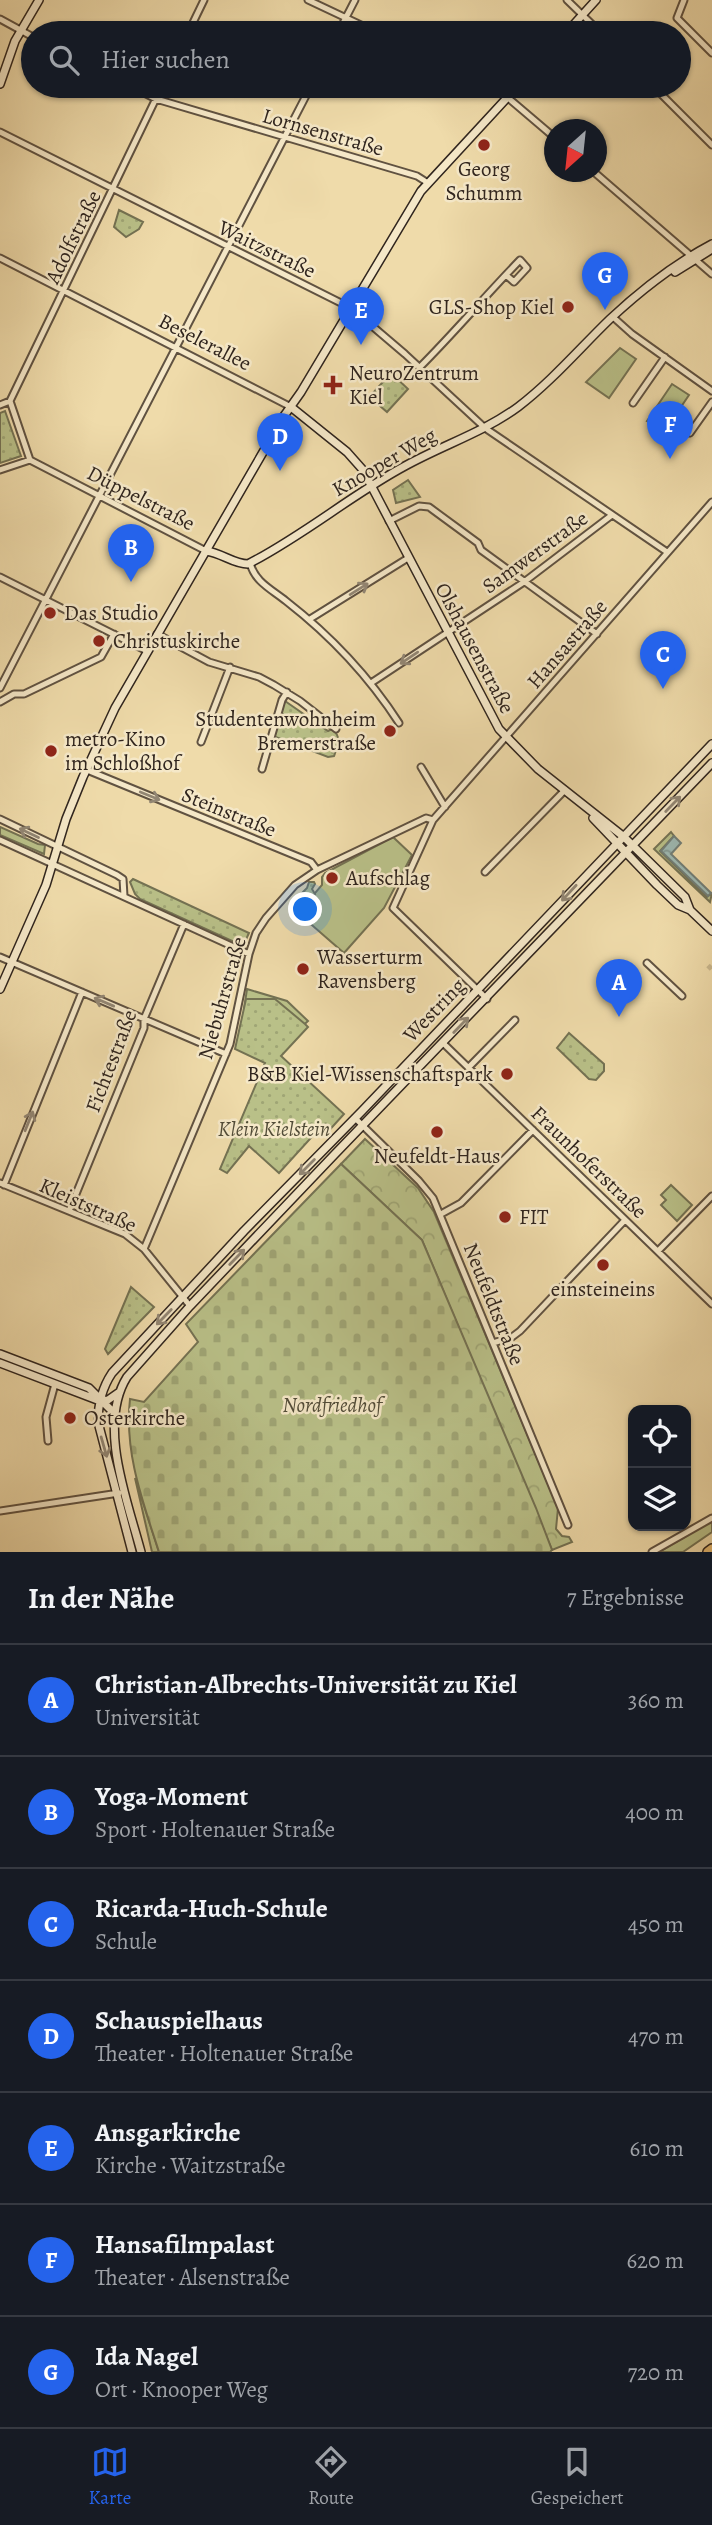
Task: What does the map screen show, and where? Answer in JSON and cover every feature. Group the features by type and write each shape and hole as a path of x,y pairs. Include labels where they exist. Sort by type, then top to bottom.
{"main road":[{"path":"26,21 39,0"},
{"path":"578,21 596,0"},
{"path":"0,84 21,30"},
{"path":"0,989 54,863 87,770 115,708 147,650 428,183 506,98"},
{"name":"Knooper Weg","path":"244,563 405,466 485,428 517,408 613,317 665,276 712,244"},
{"name":"Knooper Weg","path":"692,258 712,249"},
{"name":"Beselerallee","path":"291,407 355,460 373,486"},
{"name":"Olshausenstraße","path":"373,486 491,716 506,737 535,766 634,845 685,897 690,910"},
{"name":"Düppelstraße","path":"208,548 244,563"},
{"name":"Westring","path":"141,1552 98,1422 104,1384 124,1359 244,1231 712,744"},
{"name":"Westring","path":"132,1552 121,1492 114,1413 119,1393 131,1373 190,1306 712,763"},
{"name":"Olshausenstraße","path":"579,802 678,905 690,910 712,931"},
{"path":"0,1354 89,1388 114,1413"},
{"path":"0,1363 100,1401 108,1400 119,1393"},
{"path":"89,1388 104,1384"}],"street":[{"path":"194,21 204,0"},
{"path":"309,0 352,21"},
{"path":"344,21 355,0"},
{"path":"567,0 588,21"},
{"path":"680,21 677,18 684,0"},
{"path":"0,19 21,30"},
{"path":"691,32 712,53"},
{"path":"0,688 305,98"},
{"path":"508,98 544,128"},
{"path":"665,98 712,145"},
{"name":"Lornsenstraße","path":"156,99 417,176 428,183"},
{"name":"Adolfstraße","path":"10,401 156,99"},
{"name":"Waitzstraße","path":"0,132 351,308 485,428 667,552"},
{"path":"605,182 712,274"},
{"name":"Beselerallee","path":"0,258 291,407"},
{"path":"420,367 506,275"},
{"path":"613,317 712,391"},
{"path":"633,403 664,357"},
{"path":"0,405 10,401 30,460 0,470"},
{"path":"690,433 712,402"},
{"name":"Düppelstraße","path":"30,460 208,548"},
{"name":"Hansastraße","path":"445,807 712,502"},
{"path":"389,521 419,506 429,507 478,543 481,550 597,634"},
{"name":"Samwerstraße","path":"371,683 524,582 612,515"},
{"path":"310,619 408,558"},
{"path":"244,563 258,580 333,640 371,683 399,723"},
{"path":"0,577 147,650"},
{"path":"1,700 14,694 24,694 99,659 114,634"},
{"path":"157,634 204,660 259,677 286,692 336,729"},
{"path":"201,742 230,667"},
{"path":"262,769 286,692"},
{"path":"421,766 445,807 433,820 393,908 487,999"},
{"name":"Steinstraße","path":"87,770 311,862 317,870"},
{"path":"485,872 565,790"},
{"name":"Niebuhrstraße","path":"144,1249 226,1054 256,933 279,900 317,870 426,818 433,820"},
{"path":"0,820 121,878 124,896"},
{"path":"0,840 249,954"},
{"name":"Fichtestraße","path":"69,1211 184,924"},
{"path":"527,938 536,947"},
{"path":"0,957 226,1054"},
{"path":"647,963 682,996"},
{"path":"2,1184 82,992"},
{"path":"469,1068 515,1020"},
{"name":"Fraunhoferstraße","path":"443,1043 712,1304"},
{"name":"Neufeldtstraße","path":"355,1118 433,1198 568,1525"},
{"path":"441,1214 461,1203 533,1130"},
{"name":"Kleiststraße","path":"2,1184 125,1234 144,1249 182,1298"},
{"path":"658,1251 712,1196"},
{"path":"494,1343 520,1331 625,1220"},
{"path":"182,1298 190,1306"},
{"path":"48,1441 46,1417 55,1384"},
{"path":"0,1511 121,1492"},
{"path":"652,1552 712,1518"}],"green space":[{"path":"119,210 143,222 139,229 126,237 114,227"},
{"path":"620,348 636,359 609,398 586,382"},
{"path":"391,373 408,389 387,412 372,399 375,395 373,393"},
{"path":"672,384 689,395 666,429 647,421"},
{"path":"5,411 21,456 0,463 0,413"},
{"path":"408,480 420,497 396,503 393,490"},
{"path":"285,701 328,731 332,729 335,732 338,741 334,756 328,757 273,736 283,714 280,712"},
{"path":"0,827 45,845 44,854 0,835"},
{"path":"671,832 674,836 660,851 707,897 712,893 710,902 654,849"},
{"path":"393,837 412,855 384,908 344,953 298,913 322,885 325,873"},
{"path":"133,879 249,933 243,946 140,899 130,882"},
{"path":"309,882 315,884 312,889 315,894 298,912 295,910 300,905 299,896"},
{"path":"247,989 287,1001 308,1021 297,1031 244,1009"},
{"name":"Klein Kielstein","path":"246,999 275,999 308,1027 281,1056 344,1114 325,1135 318,1130 279,1173 249,1146 227,1173 220,1169 265,1063 235,1049"},
{"path":"569,1033 604,1064 604,1071 596,1080 589,1079 557,1048"},
{"path":"365,1139 418,1188 434,1212 558,1508 556,1529 572,1542 552,1550 422,1240 341,1164"},
{"name":"Nordfriedhof","path":"341,1164 422,1240 536,1508 552,1550 550,1552 159,1552 132,1458 130,1399 144,1402 198,1342 186,1324"},
{"path":"671,1185 692,1205 677,1221 661,1205 666,1200 661,1195"},
{"path":"131,1287 154,1307 108,1354 105,1349"},
{"path":"135,1478 159,1552 152,1552"},
{"path":"712,1521 712,1532 683,1552 659,1552"}],"water":[{"path":"674,836 681,843 671,854 711,893 708,896 661,851"}],"tunnel":[{"path":"708,969 712,965"}],"place":[{"name":"Georg Schumm","path":"484,145"},
{"name":"GLS-Shop Kiel","path":"568,307"},
{"name":"Ida Nagel","path":"605,310"},
{"name":"Ansgarkirche","path":"361,345"},
{"name":"NeuroZentrum Kiel","path":"333,385"},
{"name":"Hansafilmpalast","path":"670,459"},
{"name":"Schauspielhaus","path":"280,471"},
{"name":"Yoga-Moment","path":"131,582"},
{"name":"Das Studio","path":"50,613"},
{"name":"Christuskirche","path":"99,641"},
{"name":"Ricarda-Huch-Schule","path":"663,689"},
{"name":"Studentenwohnheim Bremerstraße","path":"390,731"},
{"name":"metro-Kino im Schloßhof","path":"51,751"},
{"name":"Aufschlag","path":"332,878"},
{"name":"Wasserturm Ravensberg","path":"303,969"},
{"name":"Christian-Albrechts-Universität zu Kiel","path":"619,1017"},
{"name":"B&B Kiel-Wissenschaftspark","path":"507,1074"},
{"name":"Neufeldt-Haus","path":"437,1132"},
{"name":"FIT","path":"505,1217"},
{"name":"einsteineins","path":"603,1265"},
{"name":"Osterkirche","path":"70,1418"}]}
